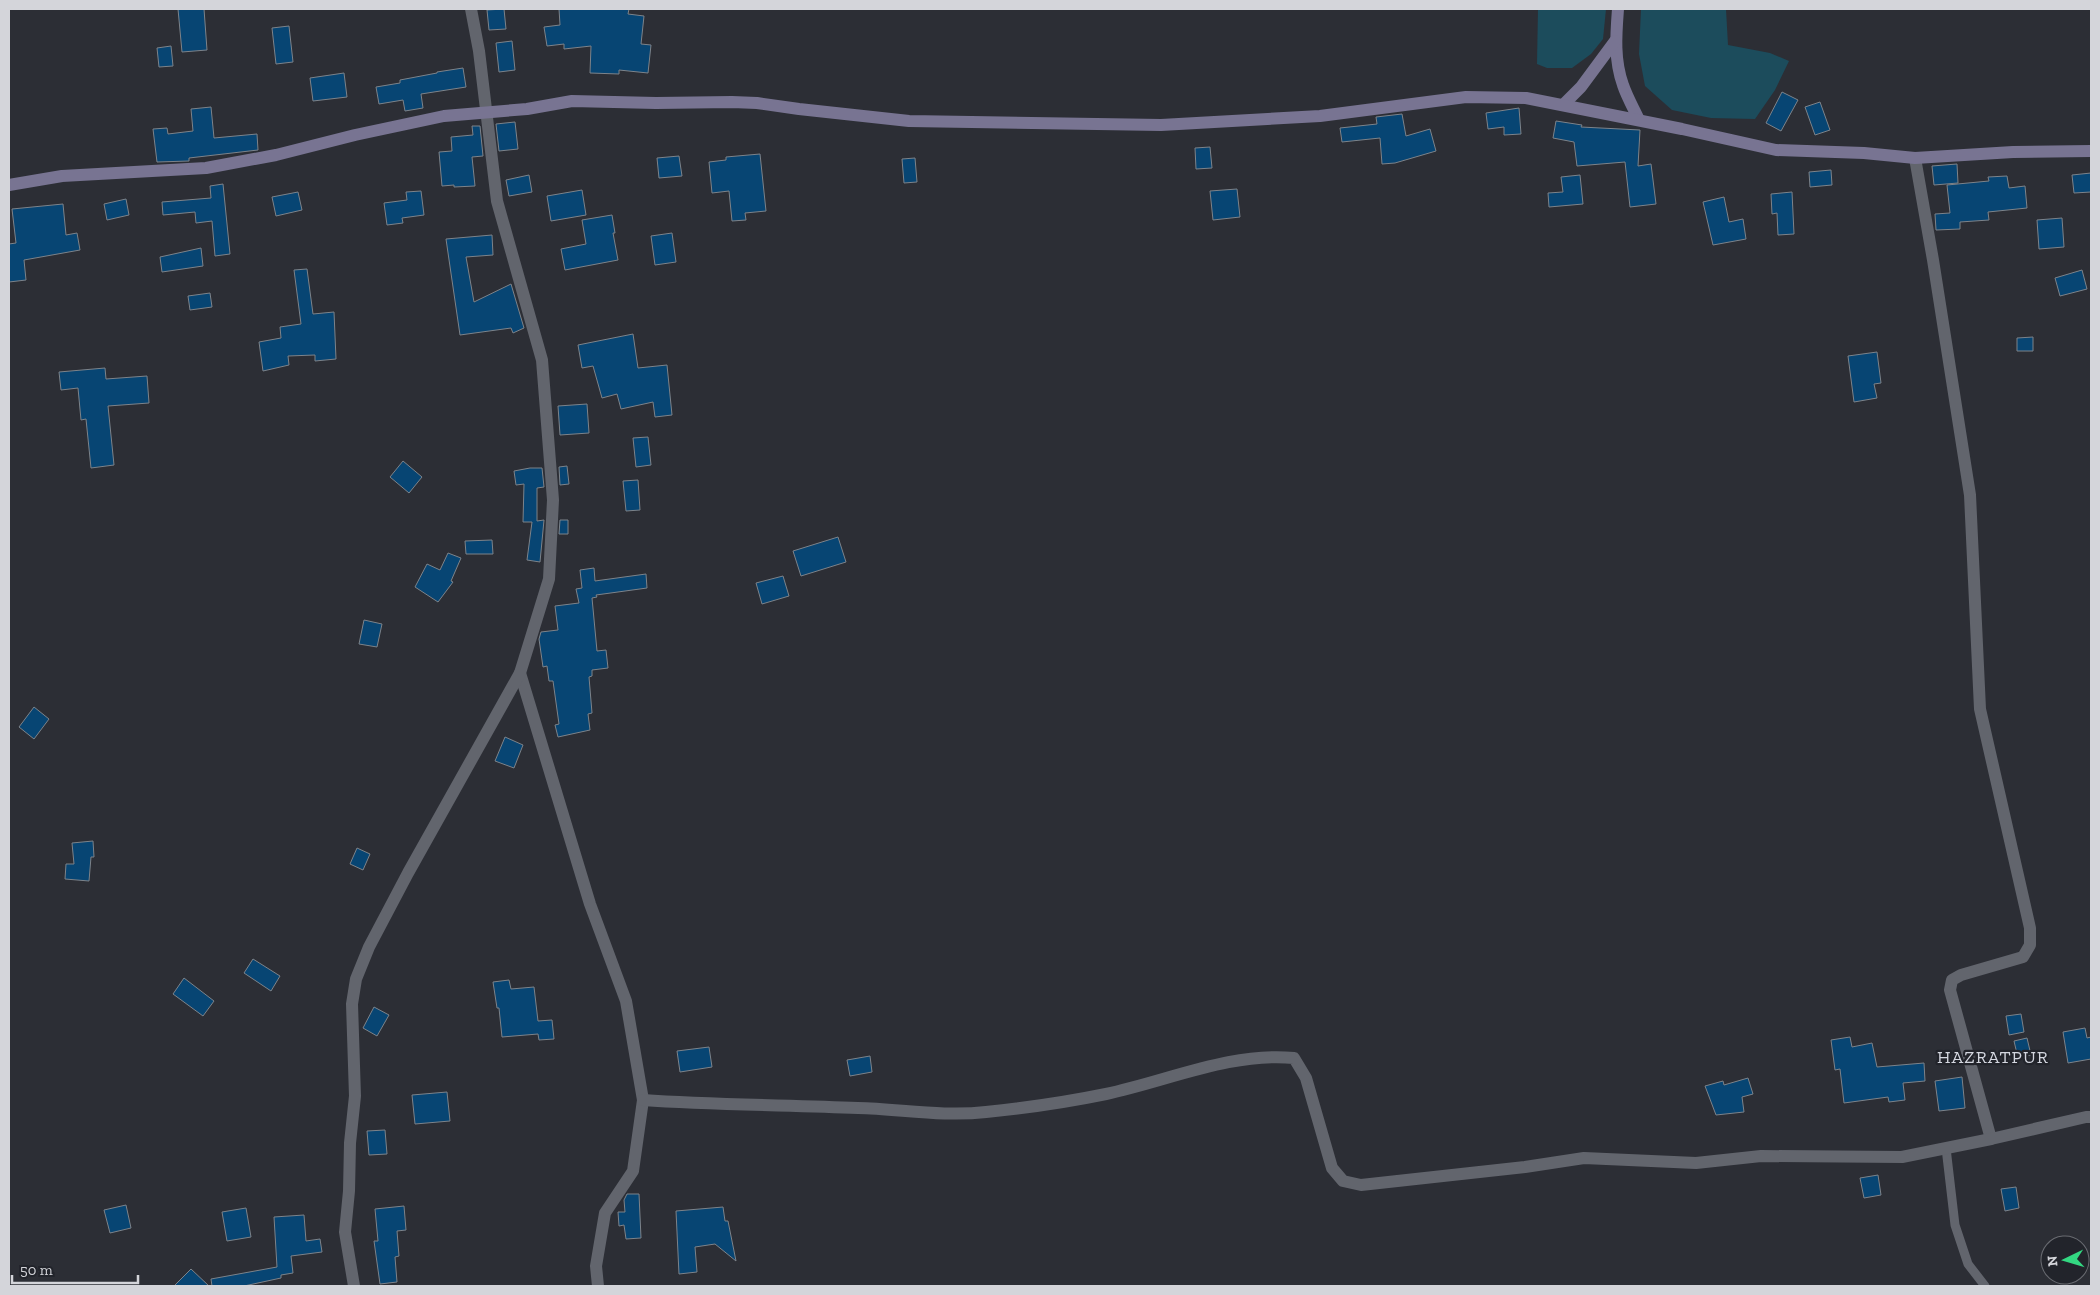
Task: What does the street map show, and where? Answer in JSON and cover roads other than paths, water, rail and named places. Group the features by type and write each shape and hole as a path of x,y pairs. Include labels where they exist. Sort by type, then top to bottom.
{"main road":[{"path":"1618,9 1615,41 1618,66 1623,86 1640,120"},
{"path":"1563,106 1582,87 1615,41"},
{"path":"9,186 62,176 206,168 276,155 355,135 444,116 527,109 572,101 757,103 909,121 1161,125 1320,116 1466,97 1526,98 1640,120 1776,150 1864,153 1915,158 2012,152 2091,151"}],"street":[{"path":"354,1286 345,1232 349,1191 350,1143 355,1096 352,1004 356,979 369,947 520,673 549,579 553,500 542,360 497,202 479,51 471,9"},
{"path":"1915,158 1970,495 1980,709 2030,928 2030,945 2023,957 1961,975 1952,980 1950,990 1991,1139"},
{"path":"520,673 590,904 626,1001 643,1100 633,1171 605,1213 596,1266 598,1286"},
{"path":"643,1100 708,1105 786,1105 925,1113 985,1113 1106,1094 1184,1072 1270,1056 1294,1058 1306,1078 1332,1168 1343,1182 1361,1185 1525,1167 1584,1158 1696,1163 1761,1156 1902,1157 1991,1139 2086,1116 2091,1117"}],"lane":[{"path":"1946,1148 1955,1225 1968,1264 1985,1286"}],"water":[{"path":"1538,9 1606,9 1603,39 1591,54 1572,68 1547,68 1537,64"},
{"path":"1641,9 1726,9 1728,45 1770,53 1789,61 1775,90 1755,119 1711,118 1672,110 1645,86 1639,54"}],"district":[{"name":"HAZRATPUR","path":"1993,1057"}]}
